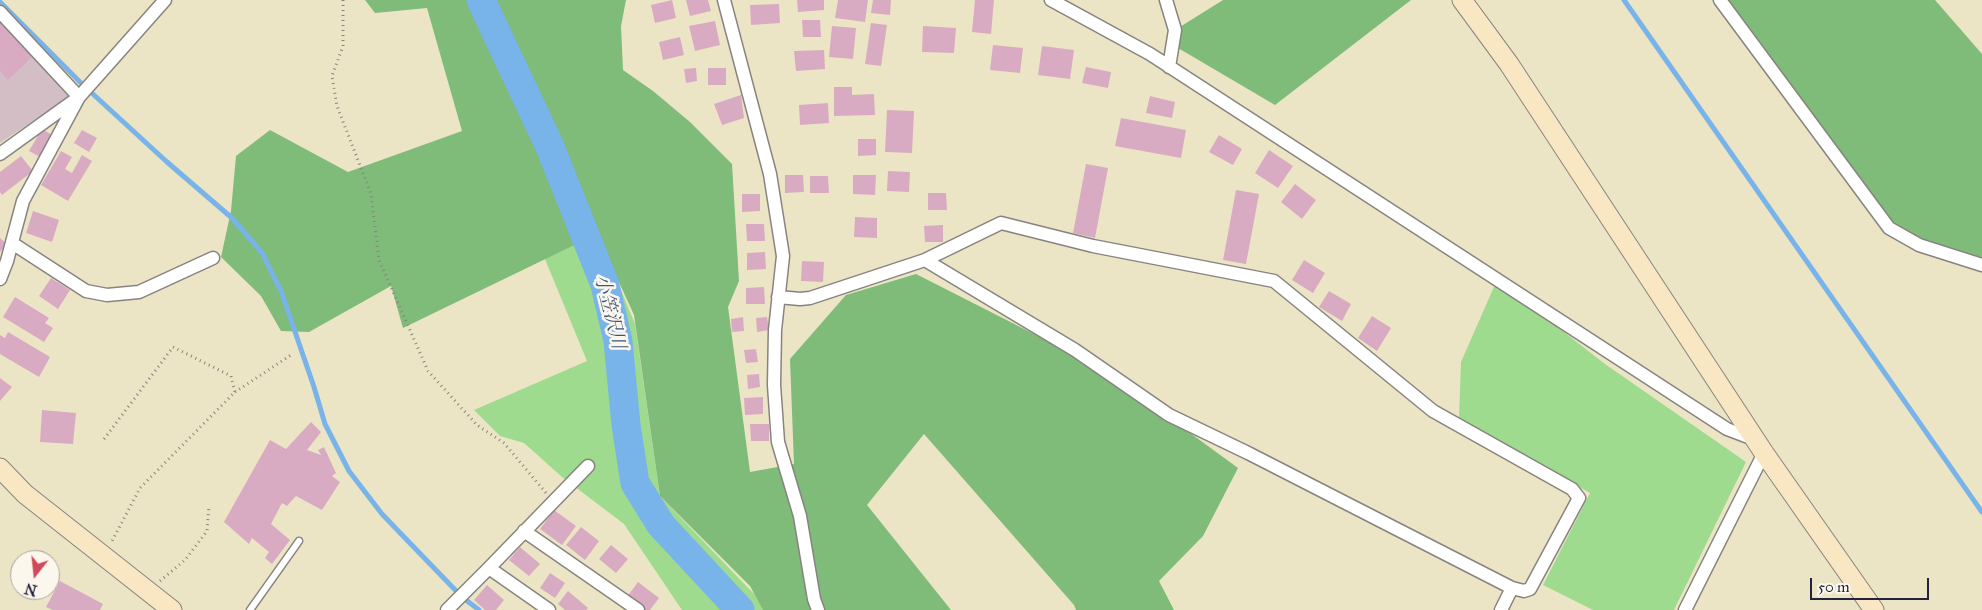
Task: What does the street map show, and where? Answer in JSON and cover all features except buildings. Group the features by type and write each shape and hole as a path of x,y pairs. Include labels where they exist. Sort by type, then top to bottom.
{"street":[{"path":"0,154 79,97 165,0"},
{"path":"724,0 770,174 783,256 774,330 774,385 778,442 800,516 814,599 818,610"},
{"path":"1051,0 1169,67 1726,429 1760,446"},
{"path":"1166,0 1175,30 1169,67"},
{"path":"1462,0 1509,64 1760,446 1874,610"},
{"path":"1720,0 1888,228 1919,245 1982,265"},
{"path":"0,12 79,97"},
{"path":"0,279 7,261 23,201 79,97"},
{"path":"778,297 810,298 925,260 1001,223 1092,246 1274,281 1433,411 1572,489 1579,498 1530,589 1524,591 1512,588 1248,453 1169,415 1075,350 925,260"},
{"path":"12,243 86,292 108,295 139,292 214,258"},
{"path":"1685,610 1760,446"},
{"path":"447,610 588,466"},
{"path":"0,468 25,494 172,610"},
{"path":"524,531 638,610"},
{"path":"489,568 549,610"},
{"path":"1501,610 1512,588"}],"lane":[{"path":"250,610 299,541"}],"path":[{"path":"343,0 343,46 332,76 337,106 371,194 379,260 428,371 477,426 504,443 553,501"},
{"path":"104,439 173,347 231,376 235,392"},
{"path":"104,557 140,488 235,392 291,355"},
{"path":"148,592 186,560 207,531 209,506"}],"shaded area":[{"path":"0,16 75,93 0,143"}],"green space":[{"path":"365,0 626,0 621,26 623,70 653,91 690,122 732,164 739,281 728,307 750,472 794,464 790,359 846,295 916,274 1101,368 1238,468 1203,536 1159,581 1174,610 1076,610 1074,605 924,434 867,505 951,610 763,610 750,586 660,496 634,315 597,234 403,328 391,286 309,332 281,331 261,296 221,257 231,211 236,156 270,130 348,172 462,131 427,8 375,13"},
{"path":"508,0 635,324 660,496 754,594 764,610 682,610 624,524 562,477 524,443 500,436 474,410 587,361 495,138"},
{"path":"1223,0 1411,0 1275,105 1173,45 1175,30"},
{"path":"1720,0 1935,0 1982,54 1982,269 1889,228"},
{"path":"1497,280 1605,364 1746,462 1674,610 1593,610 1543,585 1590,493 1459,418 1461,362"}],"waterway":[{"name":"小笠沢川","path":"481,0 550,147 605,285 618,341 626,425 635,483 661,525 740,610"},
{"path":"1624,0 1982,512"},
{"path":"0,2 82,84 167,162 232,218 262,253 281,291 325,424 349,471 382,514 462,597 479,610"}]}
